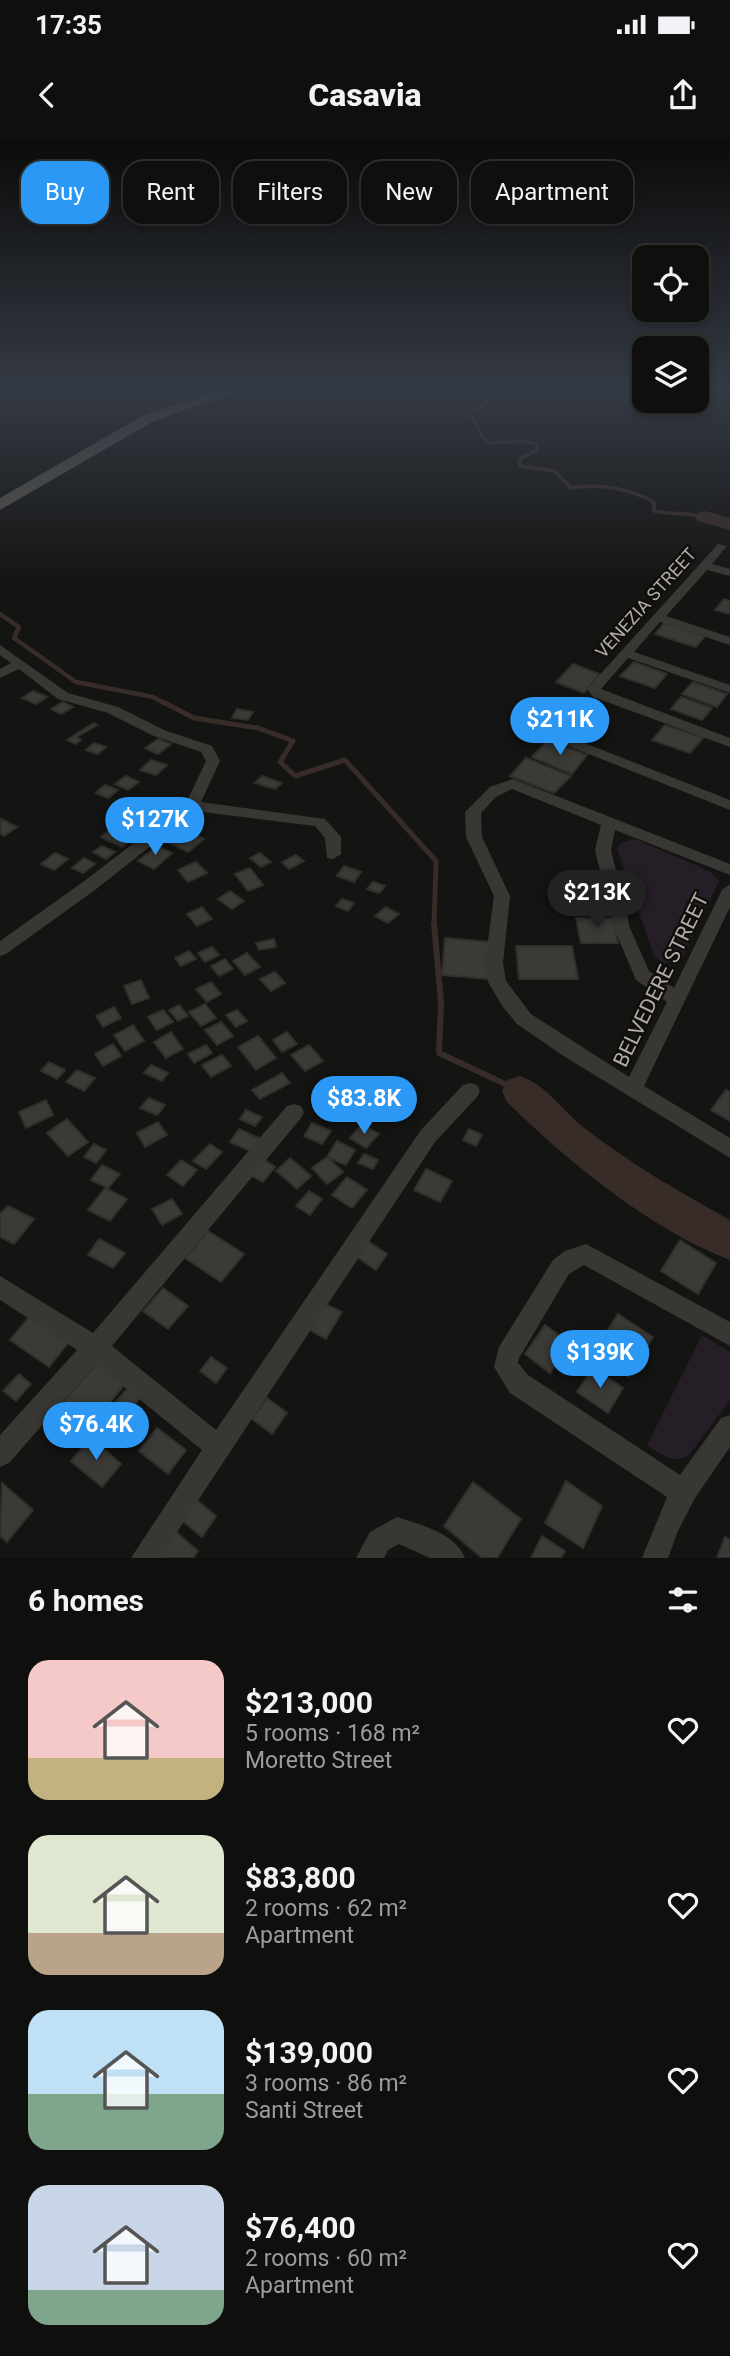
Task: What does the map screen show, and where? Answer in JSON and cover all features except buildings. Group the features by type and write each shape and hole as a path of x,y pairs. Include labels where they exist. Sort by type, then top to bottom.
{"main road":[{"path":"0,493 69,453"},
{"path":"0,505 89,453"}],"street":[{"name":"VENEZIA STREET","path":"722,546 596,684 598,694 730,743"},
{"path":"705,566 730,573"},
{"path":"657,617 730,641"},
{"path":"0,649 62,696 113,710 159,733 207,749 213,761 192,806 89,886 0,950"},
{"path":"625,653 730,689"},
{"path":"0,674 18,665"},
{"path":"518,721 730,805"},
{"path":"730,870 520,787 502,785 473,812 471,824 474,837 502,896 494,963 497,982 509,1002 524,1019 730,1149"},
{"path":"192,806 320,822 333,837 333,854"},
{"path":"610,821 603,850 622,928 642,975 678,1000"},
{"name":"BELVEDERE STREET","path":"633,1090 730,890"},
{"path":"144,1558 428,1136 470,1091"},
{"path":"0,1454 95,1348 295,1112"},
{"path":"682,1492 519,1384 506,1367 507,1356 561,1267 573,1258 586,1254 730,1335"},
{"path":"0,1287 95,1348 219,1448"},
{"path":"656,1558 668,1519 682,1492 730,1427"},
{"path":"369,1558 379,1541 397,1530 430,1542 452,1558"}],"shaded area":[{"path":"635,839 709,871 719,881 681,961 663,963 654,956 617,848 622,842"},
{"path":"702,1335 730,1352 730,1400 689,1455 673,1459 647,1445"}],"waterway":[{"path":"531,453 520,459 520,466 554,471 571,488 614,488 654,502 654,511 705,517"},
{"path":"705,517 730,524"},
{"path":"0,614 19,627 14,638 76,682 153,697 166,704"},
{"path":"163,702 194,718 258,728 293,741 280,762 295,776 345,760 436,861 434,925"},
{"path":"434,925 441,1001 439,1053 520,1091"},
{"path":"520,1091 572,1141 671,1208 730,1241"}]}
